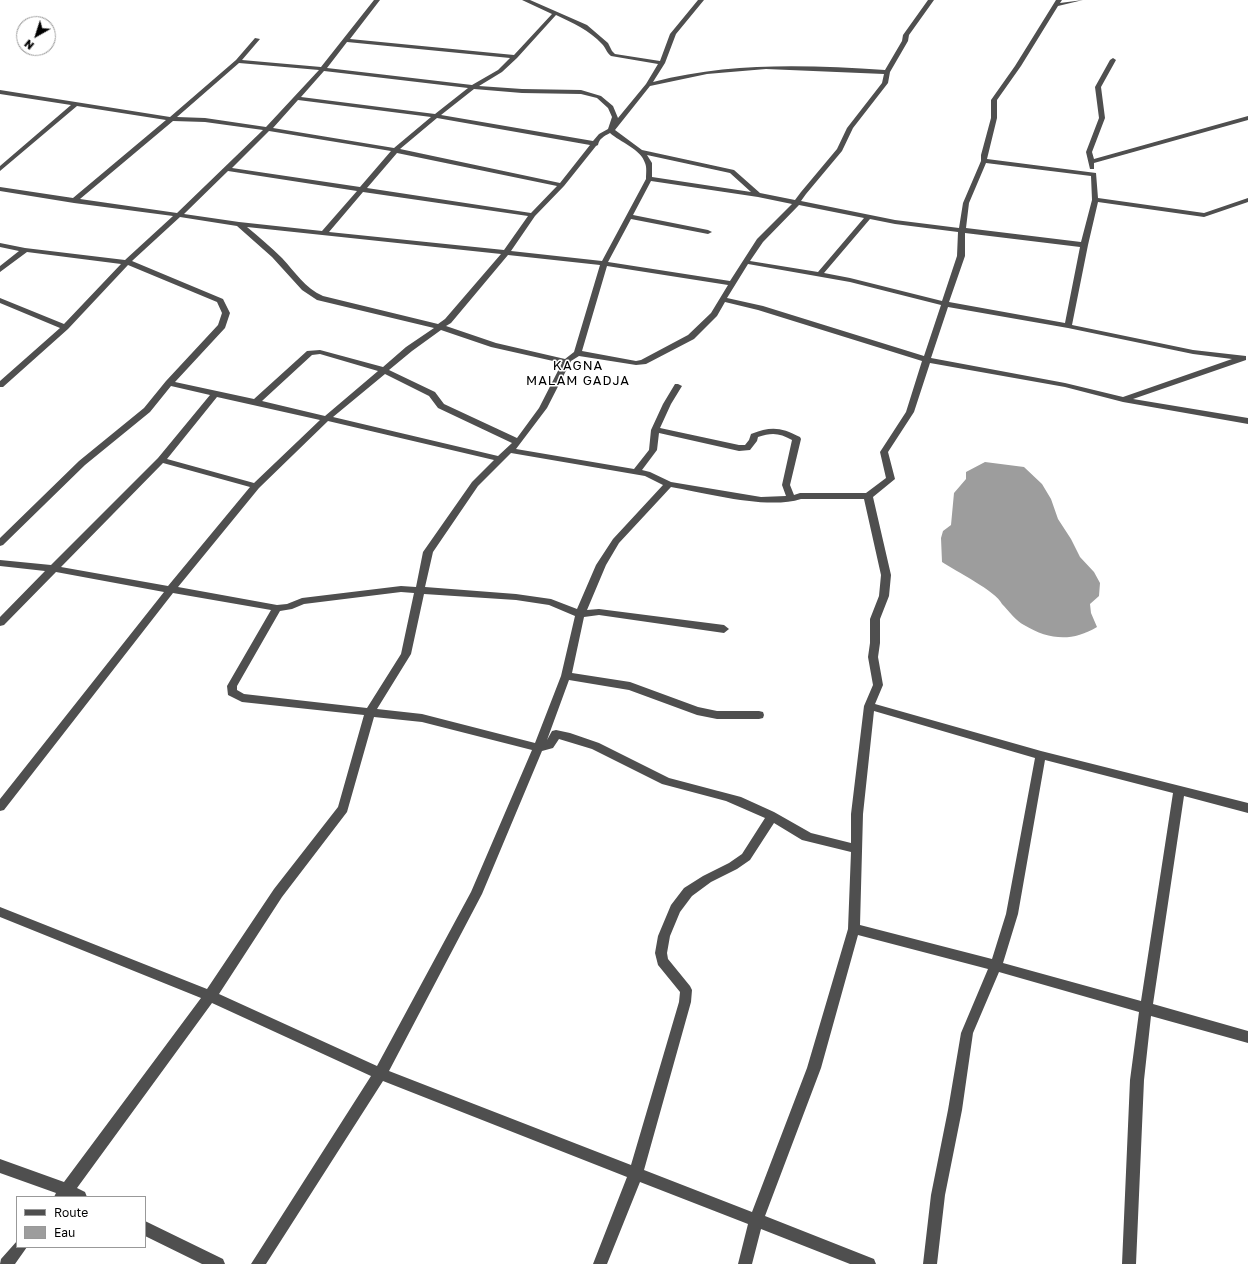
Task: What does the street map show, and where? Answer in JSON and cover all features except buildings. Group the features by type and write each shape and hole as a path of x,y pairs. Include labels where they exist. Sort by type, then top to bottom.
{"street":[{"path":"0,384 65,327 127,262 180,214 268,129 323,69 377,0"},
{"path":"525,0 585,26 606,44 609,52 613,55 662,63"},
{"path":"0,807 171,590 256,486 326,419 409,349 448,321 506,253 533,215 562,185 601,136 612,130 648,85 662,63 673,34 701,0"},
{"path":"578,353 636,363 643,362 692,337 714,314 732,283 760,241 797,203 803,193 840,150 850,128 885,83 887,72 905,41 906,35 931,0"},
{"path":"508,450 647,474 669,484 761,500 791,499 800,496 868,496 891,479 884,452 910,412 961,256 962,230 966,203 984,161 984,155 994,118 994,100 1018,66 1058,3 1080,0"},
{"path":"325,232 394,150 473,87 500,71 515,57 555,12"},
{"path":"74,201 238,60 257,39"},
{"path":"347,40 515,57"},
{"path":"238,60 473,87 522,91 581,92 599,97 611,106 615,117 612,130"},
{"path":"1068,326 1084,245 1095,200 1094,174 1088,152 1102,118 1098,87 1114,60"},
{"path":"648,85 705,72 767,66 887,72"},
{"path":"0,92 172,118 205,120 268,129 394,150 562,185"},
{"path":"296,98 436,116 596,144"},
{"path":"0,169 76,104"},
{"path":"1091,162 1248,118"},
{"path":"612,130 619,138 642,152 732,171 758,195"},
{"path":"64,1194 210,996 278,893 343,809 370,712 406,654 428,552 475,484 508,450 518,442 543,408 568,362 578,353 604,263 649,179 648,163 642,152"},
{"path":"984,161 1094,174"},
{"path":"227,169 362,188 533,215"},
{"path":"649,179 758,195 895,222 1084,245"},
{"path":"0,189 74,201 180,214 239,224 604,263 732,283"},
{"path":"1095,200 1204,215 1248,200"},
{"path":"820,274 869,216"},
{"path":"630,217 708,232"},
{"path":"239,224 286,267 297,282 311,294 320,298 440,327 494,345 568,362"},
{"path":"0,245 25,250 127,262 214,297 220,301 226,313 222,326 169,383 147,410 82,463 0,543"},
{"path":"0,270 25,250"},
{"path":"746,262 850,280 945,304 1068,326 1193,352 1246,357"},
{"path":"722,299 760,308 928,360 1065,385 1123,400 1248,421"},
{"path":"0,300 65,327"},
{"path":"256,402 310,354 315,352 324,352 384,370 432,394 441,406 518,442"},
{"path":"1123,400 1246,357"},
{"path":"169,383 500,459"},
{"path":"636,473 652,450 655,430 667,404 678,386"},
{"path":"0,623 161,460 215,394"},
{"path":"655,430 739,448 747,448 753,441 754,436 770,430 782,431 797,439 786,485 791,499"},
{"path":"161,460 256,486"},
{"path":"258,1264 380,1074 476,894 538,748 566,676 580,614 601,565 616,542 669,484"},
{"path":"745,1264 756,1220 814,1068 854,930 857,814 869,706 878,685 873,657 875,643 875,619 884,596 886,575 868,496"},
{"path":"0,563 54,569 277,608 289,607 302,601 366,592 420,589 516,597 551,602 580,614 599,612 724,629"},
{"path":"277,608 232,686 232,692 242,698 437,721 538,748 549,745 556,734 573,737 610,752 656,777 692,788 715,792 755,807 802,835 857,849"},
{"path":"566,676 630,686 697,712 717,715 759,715"},
{"path":"869,706 1041,755 1248,808"},
{"path":"930,1264 938,1195 955,1110 967,1033 996,966 1012,914 1041,755"},
{"path":"1129,1264 1137,1080 1146,1007 1179,790"},
{"path":"600,1264 636,1173 686,996 686,990 662,961 661,953 664,936 675,909 688,892 746,857 772,817"},
{"path":"0,912 210,996 380,1074 869,1264"},
{"path":"854,930 996,966 1248,1036"},
{"path":"0,1166 64,1194 75,1196"},
{"path":"146,1228 218,1264"},
{"path":"6,1264 19,1248"}],"water":[{"path":"985,462 1024,467 1042,484 1051,499 1058,519 1071,539 1080,557 1094,572 1100,583 1099,596 1090,604 1091,613 1097,627 1088,632 1070,637 1042,634 1018,621 992,593 942,562 941,538 943,531 951,525 954,493 966,479 966,472"}],"district":[{"name":"KAGNA MALAM GADJA","path":"578,374"}]}
